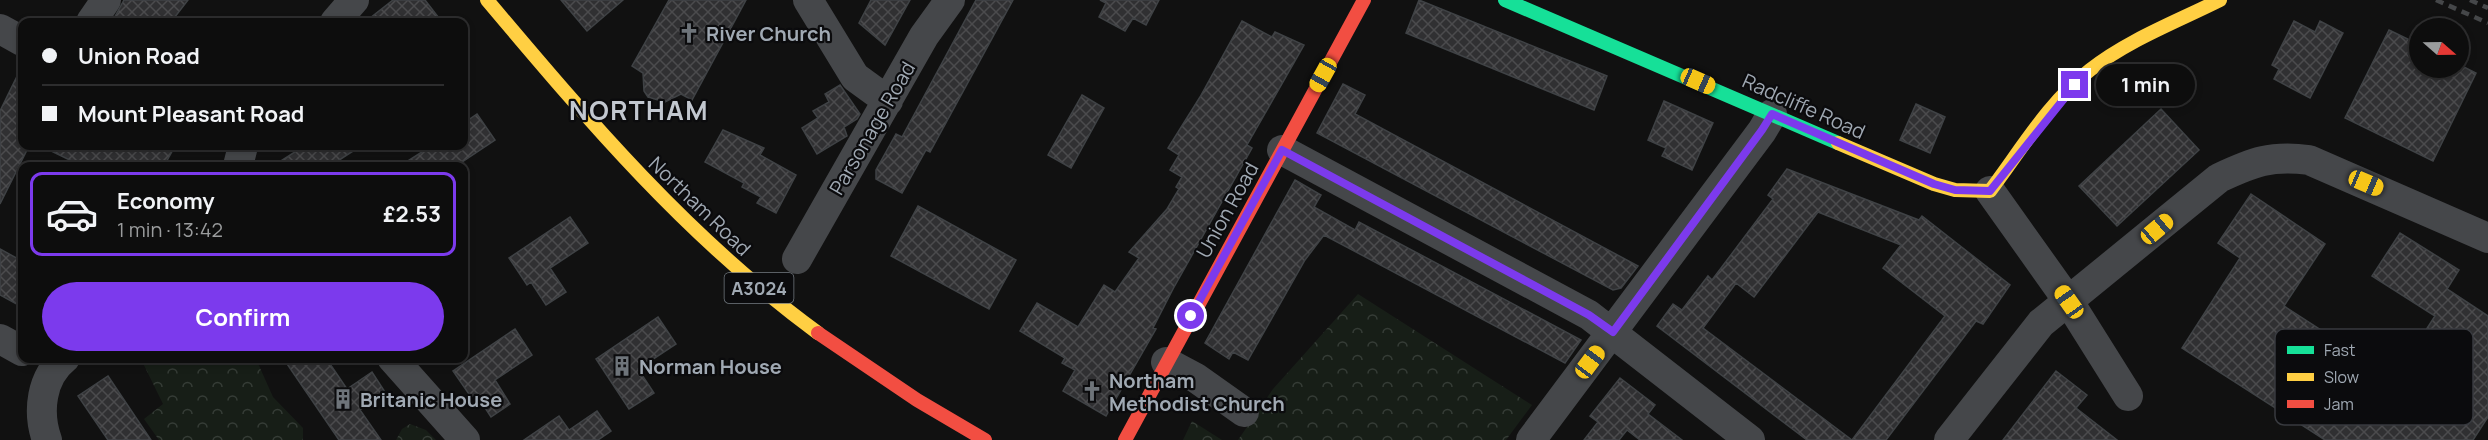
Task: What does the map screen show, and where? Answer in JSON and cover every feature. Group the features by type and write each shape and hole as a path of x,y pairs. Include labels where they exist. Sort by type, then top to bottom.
{"street":[{"path":"94,18 106,0"},
{"path":"338,18 354,0"},
{"name":"Northam Road","path":"487,0 614,148 693,230 749,280 829,342 950,423 985,440"},
{"path":"808,0 855,77 888,101"},
{"name":"Parsonage Road","path":"797,259 924,36 950,0"},
{"name":"Union Road","path":"1125,440 1364,0"},
{"name":"Radcliffe Road","path":"1505,0 1934,184 1955,190 1990,191"},
{"path":"2128,396 2069,302 1990,191 2062,99 2089,71 2125,48 2220,0"},
{"path":"0,29 18,39"},
{"path":"1531,440 1772,114"},
{"path":"1282,150 1589,315 1750,440"},
{"path":"1949,440 2041,323 2219,178 2251,162 2281,157 2309,160 2332,168 2488,238"},
{"path":"0,339 18,349"},
{"path":"1166,362 1196,378 1244,412"},
{"path":"47,440 40,411 51,363"},
{"path":"396,363 465,440"},
{"name":"Northam Road","path":"950,423 966,440"}],"green space":[{"path":"1358,294 1532,405 1506,440 1238,440 1273,389"},
{"path":"143,363 258,363 273,397 303,428 303,440 159,440 144,419 163,404"},
{"path":"1192,421 1222,440 1183,440"},
{"path":"410,424 426,430 436,440 396,440 402,429"}],"building":[{"path":"124,0 188,0 174,18 114,18"},
{"path":"393,0 425,0 439,18 370,18"},
{"path":"561,0 623,0 587,31"},
{"name":"River Church","path":"669,0 746,0 692,100 681,94 665,102 648,97 644,91 643,73 632,66"},
{"path":"871,0 910,0 885,45 859,23"},
{"path":"976,0 1013,0 930,152 926,150 902,193 876,179 876,170 896,134 902,137"},
{"path":"1100,0 1159,0 1146,25 1133,18 1125,31 1099,17 1106,3"},
{"path":"1419,0 1607,76 1594,110 1406,33"},
{"path":"1242,21 1272,37 1275,32 1304,45 1247,145 1252,148 1173,289 1153,328 1156,329 1106,416 1063,391 1075,370 1062,363 1065,358 1020,331 1037,303 1078,327 1104,285 1115,292 1139,258 1129,252 1167,209 1179,189 1176,187 1182,177 1170,170 1179,155 1168,148 1200,97"},
{"path":"2294,21 2315,32 2320,21 2343,33 2310,98 2274,79 2279,69 2272,65"},
{"path":"2389,30 2409,40 2409,78 2469,78 2469,70 2476,73 2433,161 2345,118"},
{"path":"18,74 18,150 27,150 21,162 18,162 18,168 0,204 0,111"},
{"path":"1343,84 1365,95 1355,114 1638,266 1621,288 1613,290 1317,133"},
{"path":"840,85 860,114 857,119 844,127 847,136 817,154 802,128 818,118 813,111 829,102 825,94"},
{"path":"1082,95 1104,108 1071,168 1048,155"},
{"path":"1664,101 1713,123 1692,170 1662,156 1666,148 1648,140"},
{"path":"1916,104 1945,117 1930,153 1900,140"},
{"path":"2161,109 2199,150 2117,226 2079,186"},
{"path":"477,114 495,140 462,162 406,162 425,150 468,150 468,120"},
{"path":"723,130 764,148 760,155 796,175 776,213 757,203 761,197 742,187 744,183 705,162"},
{"path":"49,150 173,150 166,162 74,162"},
{"path":"298,150 355,150 336,162 279,162"},
{"path":"1787,169 1919,220 1922,216 2010,285 1983,324 1976,321 1886,440 1852,440 1807,440 1657,326 1673,304 1682,310 1708,276 1712,280 1773,199 1768,195","holes":["1818,212 1901,245 1883,268 1945,316 1852,440 1703,328 1736,283 1754,297"]},
{"path":"1295,180 1321,195 1314,207 1355,230 1359,222 1581,340 1565,363 1324,235 1305,260 1248,360 1233,352 1229,359 1205,343"},
{"path":"2251,194 2325,244 2284,306 2319,329 2275,329 2275,408 2182,348 2240,258 2218,243"},
{"path":"918,206 1016,260 989,309 891,256"},
{"path":"570,217 588,243 550,268 566,292 546,305 531,282 527,285 509,258"},
{"path":"2400,233 2459,270 2447,289 2488,316 2488,417 2473,440 2325,440 2302,425 2473,425 2473,329 2427,329 2435,316 2372,276"},
{"path":"0,249 18,259 18,305 0,295"},
{"name":"Norman House","path":"658,317 676,344 638,369 654,393 629,409 596,359"},
{"path":"515,329 532,355 495,380 510,404 491,417 476,394 471,397 453,371"},
{"name":"Britanic House","path":"286,363 329,363 347,389 372,372 385,392 360,410 381,440 339,440"},
{"path":"2056,371 2087,395 2076,408 2117,440 2003,440"},
{"path":"108,376 151,440 108,440 78,396"},
{"path":"1620,378 1655,405 1648,414 1682,440 1640,440 1627,430 1619,440 1584,440 1598,422 1590,416"},
{"path":"597,411 611,431 598,440 524,440 559,416 569,430"}],"railway":[{"path":"2436,0 2488,23"},
{"path":"2470,0 2488,8"}],"traffic: fast":[{"path":"1505,0 1838,143"}],"traffic: slow":[{"path":"487,0 642,177 726,258 818,333"},
{"path":"1838,143 1934,184 1955,190 1990,191 2061,97 2090,70 2136,40 2220,0"}],"traffic: jam":[{"path":"1125,440 1364,0"},
{"path":"818,333 917,400 985,440"}],"place":[{"name":"River Church","path":"689,33"},
{"name":"Norman House","path":"622,366"},
{"name":"Northam Methodist Church","path":"1092,391"},
{"name":"Britanic House","path":"343,399"}],"district":[{"name":"NORTHAM","path":"639,110"}],"route":[{"path":"1191,316 1282,150 1589,315 1613,332 1772,114 1934,184 1955,190 1990,191 2075,85"}]}
